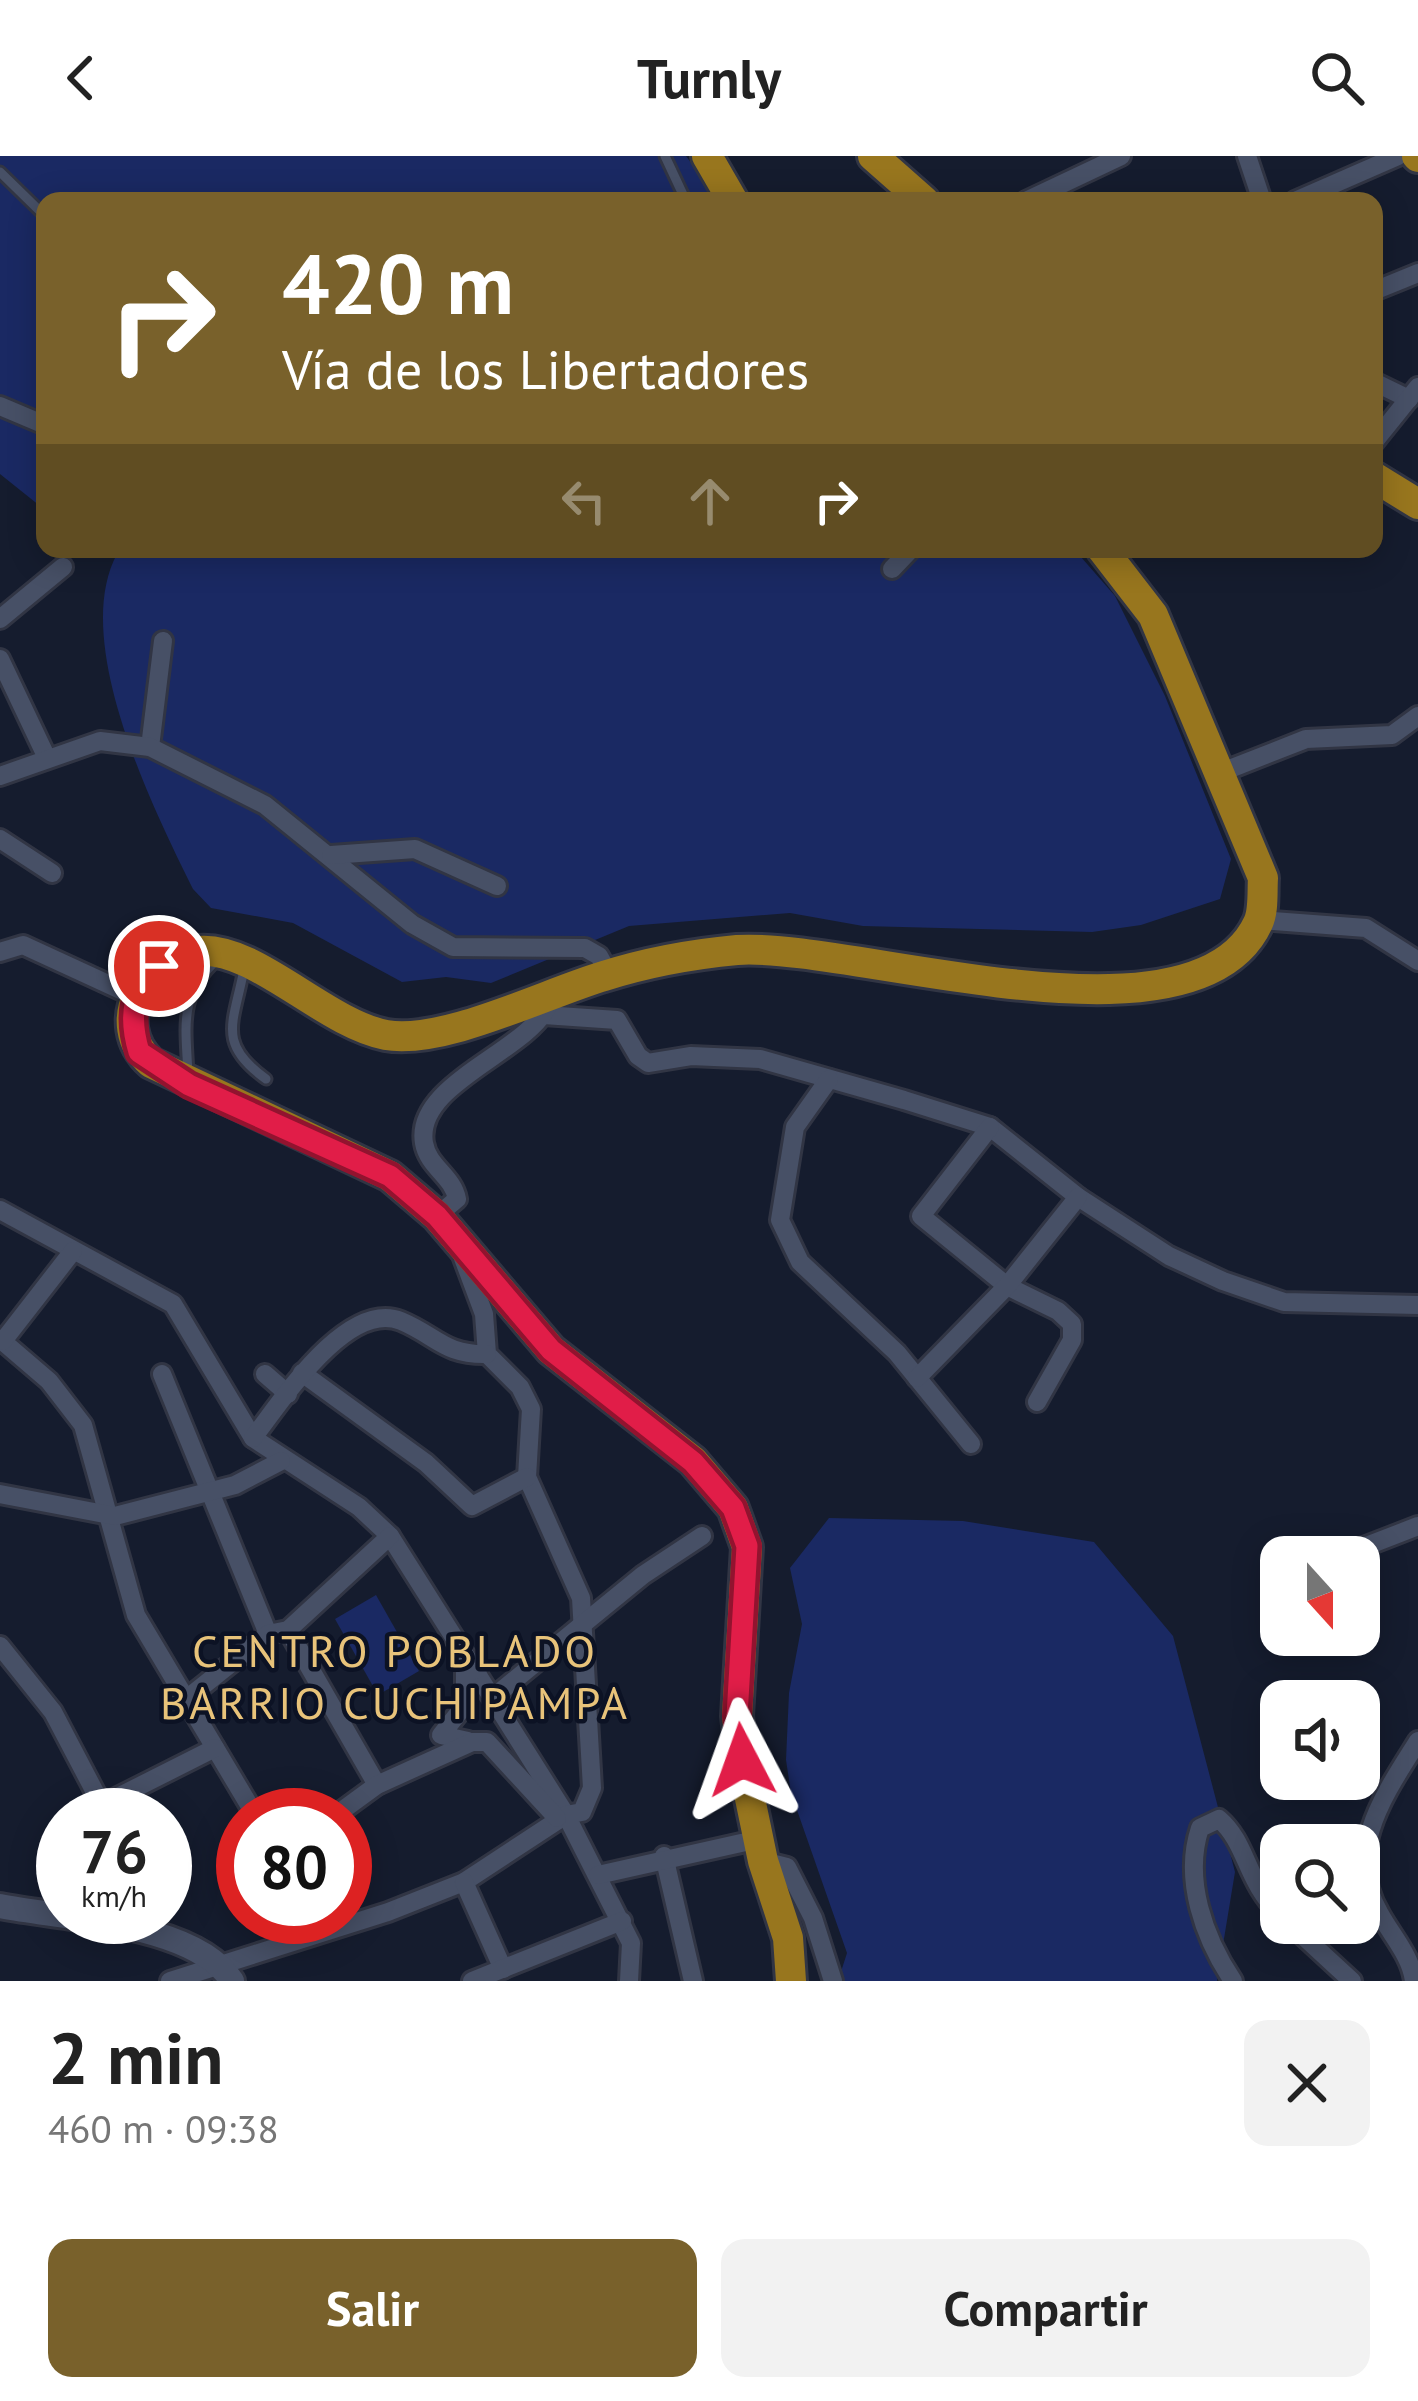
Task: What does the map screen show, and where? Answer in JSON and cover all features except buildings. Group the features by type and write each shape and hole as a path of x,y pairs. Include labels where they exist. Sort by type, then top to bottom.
{"highway":[{"path":"707,156 728,192"},
{"path":"873,156 914,192"},
{"path":"1383,483 1418,504"},
{"path":"791,1981 788,1938 761,1850 737,1716 747,1546 733,1508 693,1462 551,1350 437,1216 390,1176 189,1085 139,1052 132,1019 136,997 143,979 159,966 195,951 236,958 341,1020 388,1035 550,1003 609,974 741,950 1081,990 1152,987 1221,960 1260,920 1263,878 1153,615 1109,558"}],"street":[{"path":"1045,192 1120,156"},
{"path":"1247,156 1259,192"},
{"path":"1316,192 1398,156"},
{"path":"1383,287 1418,273"},
{"path":"1383,384 1414,393 1383,431"},
{"path":"0,406 36,421"},
{"path":"892,568 902,558"},
{"path":"0,619 63,567"},
{"path":"150,747 163,641"},
{"path":"0,659 46,756"},
{"path":"1222,772 1306,740 1392,735 1418,716"},
{"path":"0,776 46,756 100,741 150,747 265,805 412,924 453,947 585,948 599,956 609,974"},
{"path":"0,839 52,873"},
{"path":"331,855 415,849 497,886"},
{"path":"1260,920 1366,928 1418,961"},
{"path":"0,952 23,945 136,997"},
{"path":"437,1216 457,1199 455,1189 428,1159 422,1136 432,1108 442,1094 550,1003 617,1020 638,1056 648,1063 724,1055 829,1079 990,1126 1078,1197 1169,1256 1284,1301 1418,1305"},
{"path":"829,1079 795,1127 780,1220 800,1262 917,1378 971,1444"},
{"path":"990,1126 921,1216 1007,1286 1058,1311 1075,1332 1037,1402"},
{"path":"917,1378 1007,1286 1078,1197"},
{"path":"0,1210 173,1304 253,1438 281,1461 359,1507 390,1537 495,1696 598,1875 631,1943 634,1980"},
{"path":"372,1914 464,1882 562,1816 582,1812 592,1789 581,1598 527,1477 531,1408 520,1387 487,1354 484,1314 457,1242"},
{"path":"73,1251 1,1340 49,1381 83,1425 136,1615 239,1788"},
{"path":"253,1438 302,1373 355,1326 376,1317 398,1319 459,1354 487,1354"},
{"path":"302,1373 426,1463 472,1506 527,1477"},
{"path":"265,1374 288,1394"},
{"path":"161,1375 268,1634"},
{"path":"0,1494 108,1515 211,1492 281,1461"},
{"path":"1380,1541 1418,1526"},
{"path":"495,1696 702,1536"},
{"path":"185,1700 268,1634 288,1630 390,1537"},
{"path":"288,1630 377,1785"},
{"path":"0,1646 52,1712 93,1788"},
{"path":"0,1678 17,1663"},
{"path":"478,1669 465,1673 465,1705 441,1736 495,1748 562,1816"},
{"path":"1414,1981 1369,1894 1364,1850 1375,1813 1418,1741"},
{"path":"372,1789 472,1742"},
{"path":"144,1788 215,1748"},
{"path":"1233,1981 1199,1911 1195,1843 1200,1828 1219,1819 1229,1828 1246,1872 1260,1889"},
{"path":"598,1875 664,1856 761,1850 787,1867 799,1884 833,1981"},
{"path":"664,1856 693,1981"},
{"path":"464,1882 487,1976 622,1922"},
{"path":"0,1906 186,1941 226,1972"},
{"path":"170,1981 226,1972 291,1944"},
{"path":"1312,1944 1352,1981"}],"lane":[{"path":"665,156 682,192"},
{"path":"0,172 36,207"},
{"path":"236,958 230,1040 240,1060 266,1079"},
{"path":"189,1085 183,1037 189,995 198,977 236,958"}],"shaded area":[{"path":"0,156 686,156 712,192 36,192 36,503 0,474"},
{"path":"116,558 1082,558 1115,596 1165,696 1231,859 1220,899 1141,925 1092,932 863,926 790,913 629,926 491,983 446,977 402,982 293,923 211,908 193,889 122,724 103,632 105,590"},
{"path":"829,1518 963,1521 1094,1542 1173,1636 1235,1872 1217,1981 838,1981 847,1953 791,1793 786,1760 789,1693 802,1624 790,1568"},
{"path":"376,1595 419,1671 378,1695 335,1619"}],"district":[{"name":"CENTRO POBLADO BARRIO CUCHIPAMPA","path":"395,1677"}],"route":[{"path":"159,966 143,979 136,997 132,1019 139,1052 189,1085 390,1176 437,1216 551,1350 693,1462 733,1508 747,1546 737,1716 742,1760"}]}
